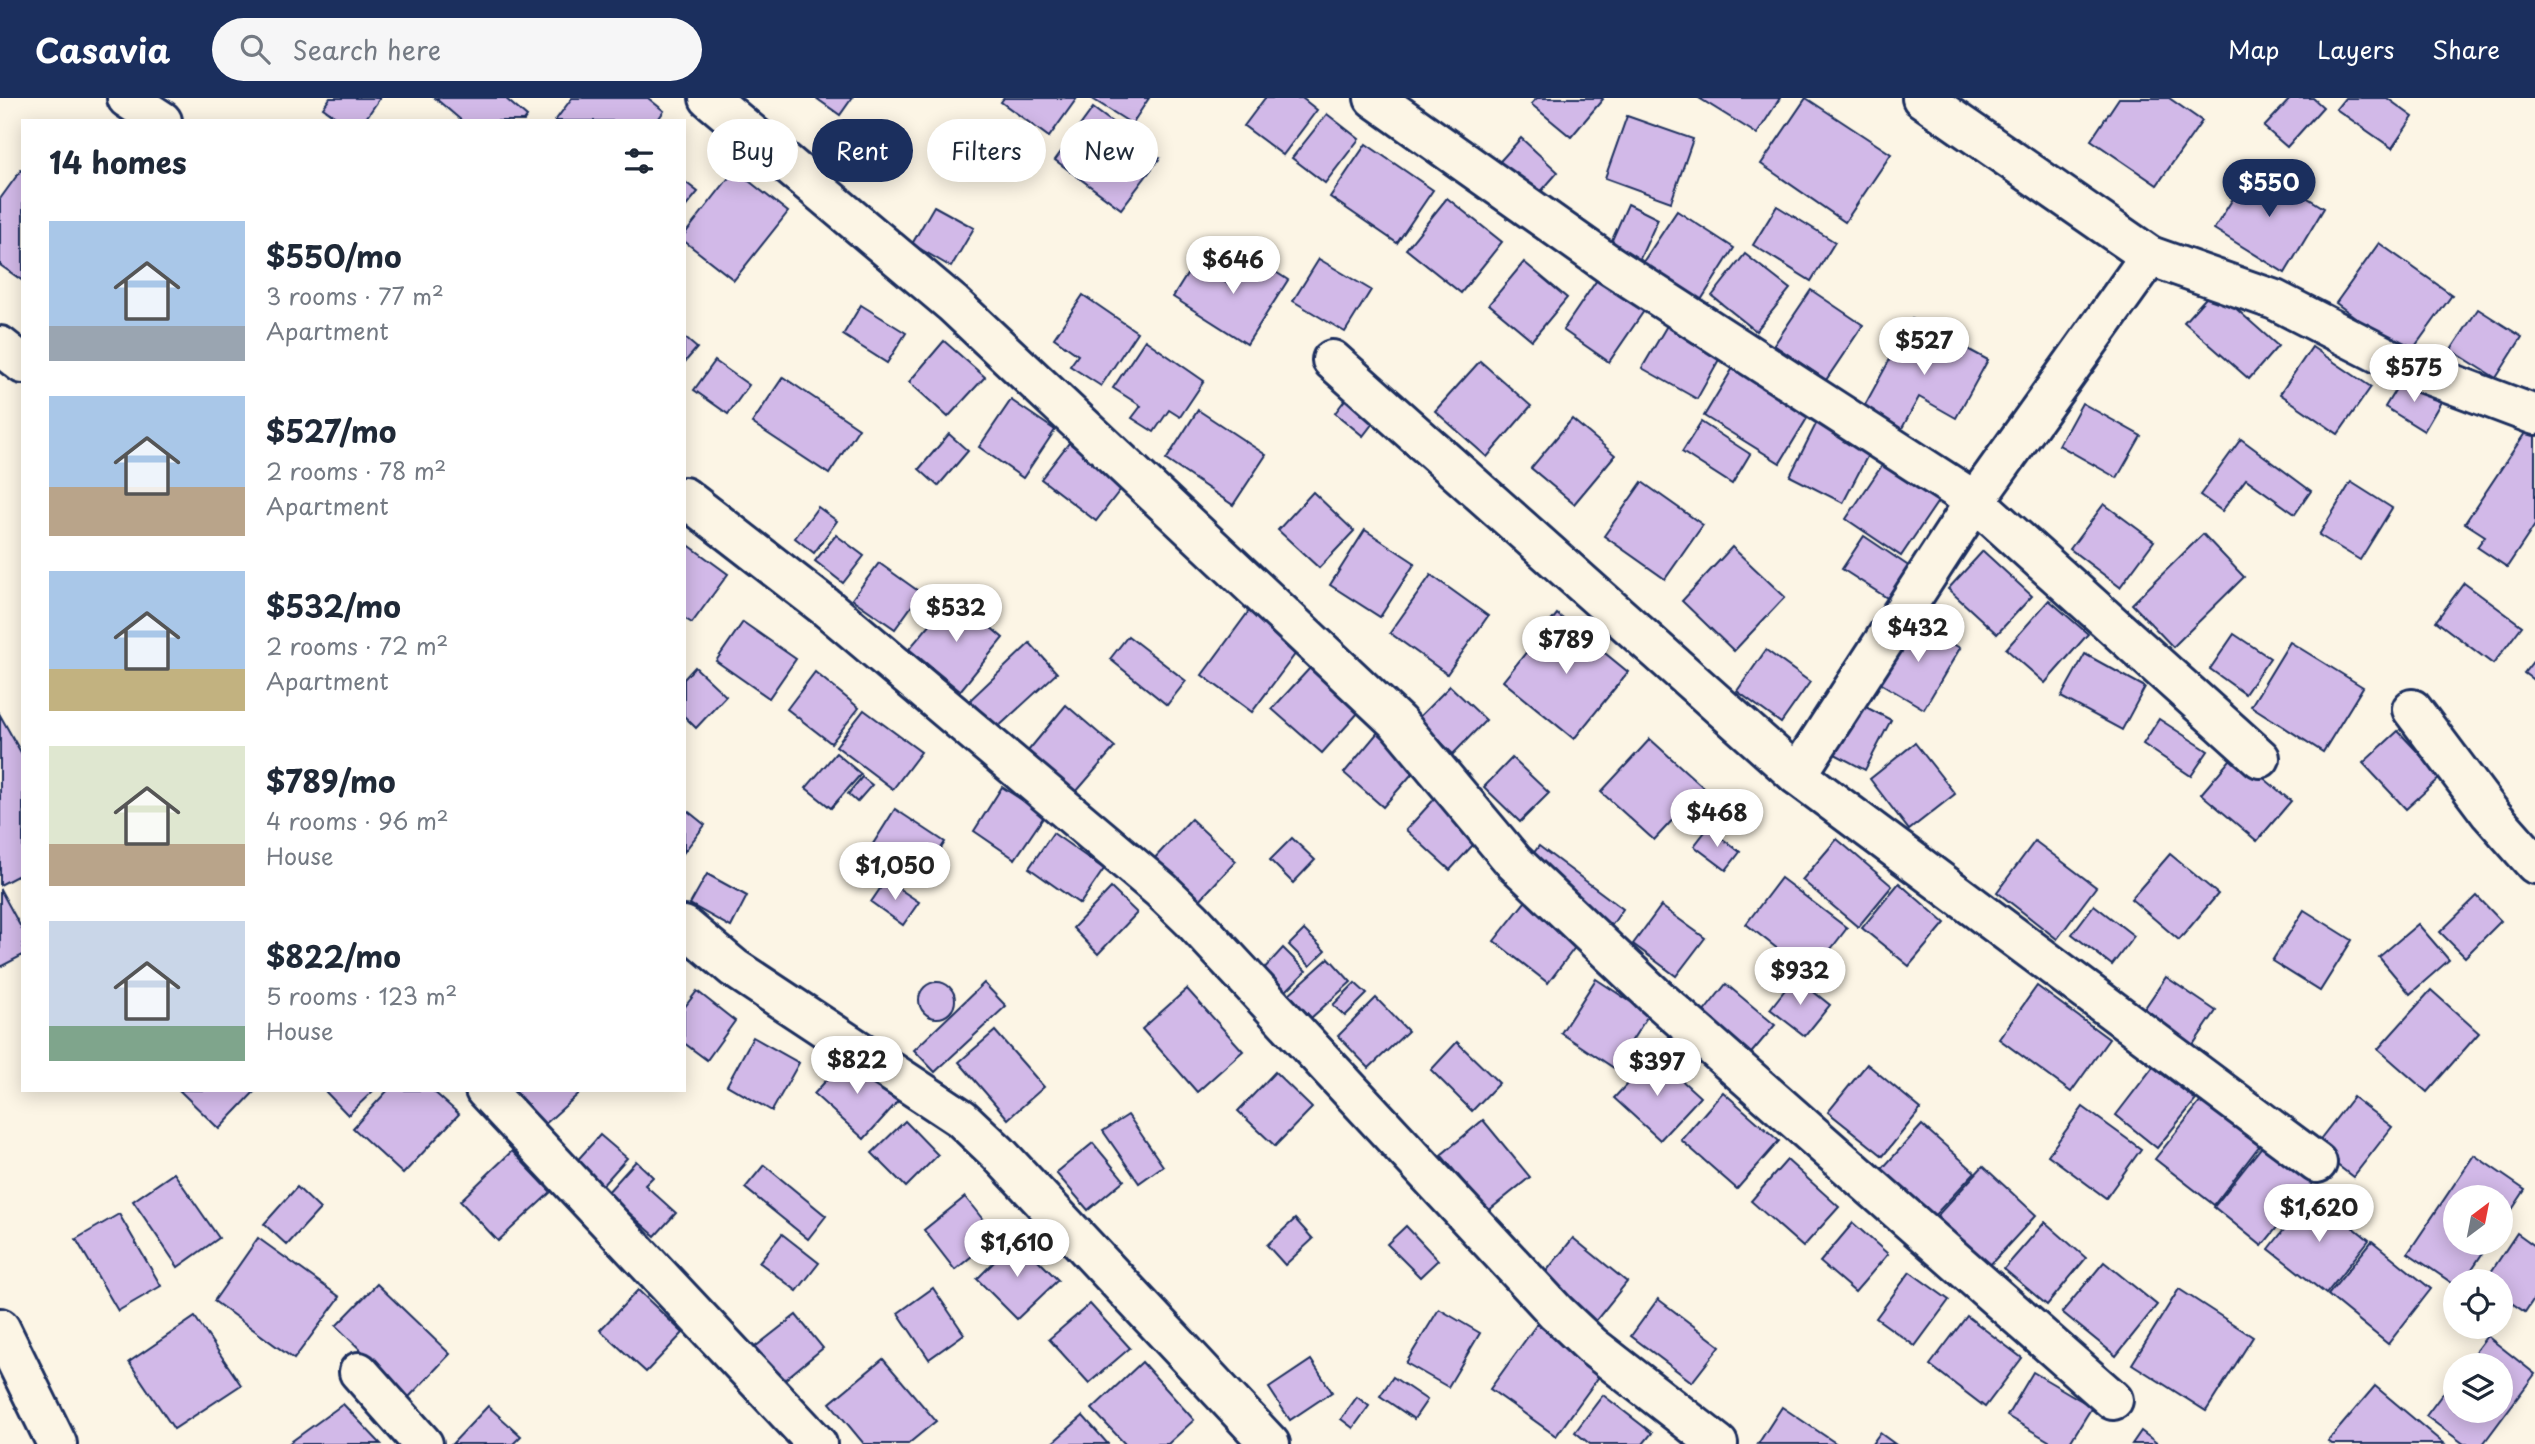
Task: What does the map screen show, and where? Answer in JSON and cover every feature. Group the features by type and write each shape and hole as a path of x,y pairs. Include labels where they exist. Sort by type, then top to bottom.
{"main road":[{"path":"127,98 159,119"},
{"path":"709,98 953,304 1398,723 1514,862 1654,995 2113,1400"},
{"path":"1374,98 1610,265 1975,501 2260,758"},
{"path":"1922,98 2150,256 2276,300 2402,365 2535,415"},
{"path":"1797,775 1975,501 2150,256"},
{"path":"0,346 21,362"},
{"path":"1332,360 1797,775 2317,1163"},
{"path":"686,498 827,608 1161,890 1192,919 1556,1312 1592,1346 1718,1444"},
{"path":"2413,709 2490,813 2535,864"},
{"path":"686,928 734,968 961,1118 998,1153 1270,1444"},
{"path":"487,1092 817,1444"},
{"path":"0,1328 57,1444"},
{"path":"359,1372 423,1444"}],"building":[{"path":"330,98 380,98 365,119 338,119 323,108"},
{"path":"435,98 505,98 527,117 526,119 460,119"},
{"path":"572,98 648,98 664,111 658,119 556,119"},
{"path":"816,98 852,98 840,115"},
{"path":"1004,98 1077,98 1049,137 1046,135 1046,119 1024,119 1001,102"},
{"path":"1091,98 1149,98 1135,119 1124,119"},
{"path":"1265,98 1302,98 1317,110 1283,155 1244,126"},
{"path":"1537,98 1603,99 1571,137 1531,104"},
{"path":"1699,98 1780,98 1757,134"},
{"path":"1806,98 1891,154 1845,222 1761,164"},
{"path":"2119,98 2169,98 2202,121 2157,185 2091,140"},
{"path":"2291,98 2313,98 2323,107 2287,147 2264,127"},
{"path":"2345,98 2387,98 2413,117 2392,148 2336,109"},
{"path":"1093,108 1108,119 1085,119"},
{"path":"1327,114 1359,139 1325,183 1292,158"},
{"path":"1627,116 1693,139 1671,202 1605,178"},
{"path":"1521,138 1558,172 1531,203 1493,169"},
{"path":"1366,144 1433,190 1397,243 1330,197"},
{"path":"2254,165 2324,208 2285,273 2214,229"},
{"path":"21,170 21,280 0,265 0,199"},
{"path":"726,182 750,182 788,212 734,280 686,243 686,232"},
{"path":"1085,182 1142,182 1121,209"},
{"path":"686,183 698,192 686,207"},
{"path":"1447,198 1502,242 1461,293 1406,249"},
{"path":"1628,204 1658,219 1638,263 1608,249"},
{"path":"934,206 974,228 951,267 912,244"},
{"path":"1777,206 1835,242 1811,281 1753,245"},
{"path":"1677,211 1734,248 1701,300 1643,262"},
{"path":"2379,243 2452,295 2408,356 2336,303"},
{"path":"1248,254 1288,280 1247,344 1173,297 1195,262 1228,284"},
{"path":"1745,254 1790,289 1756,331 1712,296"},
{"path":"1319,259 1371,290 1345,332 1293,301"},
{"path":"1524,262 1567,298 1532,340 1489,304"},
{"path":"1601,274 1648,305 1609,362 1563,330"},
{"path":"2214,289 2278,346 2249,379 2184,322"},
{"path":"1811,290 1863,325 1826,380 1774,345"},
{"path":"1083,295 1137,332 1101,386 1070,366 1078,355 1054,338"},
{"path":"861,305 906,333 887,363 843,335"},
{"path":"2478,309 2522,337 2496,378 2451,350"},
{"path":"1672,317 1726,347 1697,399 1642,368"},
{"path":"1912,319 1988,360 1956,418 1919,397 1900,432 1861,412"},
{"path":"686,339 697,348 686,361"},
{"path":"1145,340 1204,381 1180,417 1169,410 1154,432 1132,418 1141,406 1113,388"},
{"path":"944,341 985,377 948,417 909,382"},
{"path":"2312,347 2371,387 2338,434 2280,394"},
{"path":"715,361 749,385 728,414 694,390"},
{"path":"1480,361 1531,406 1487,457 1435,411"},
{"path":"1733,368 1809,415 1780,463 1704,416"},
{"path":"783,377 859,428 829,474 752,423"},
{"path":"2403,377 2442,400 2424,431 2385,407"},
{"path":"1354,388 1383,410 1363,436 1335,413"},
{"path":"1011,400 1055,430 1023,478 979,447"},
{"path":"2082,403 2141,436 2117,478 2059,445"},
{"path":"1198,410 1266,455 1233,505 1166,460"},
{"path":"1572,419 1615,455 1574,504 1531,468"},
{"path":"1701,422 1750,454 1732,484 1682,452"},
{"path":"1817,422 1871,449 1843,503 1790,476"},
{"path":"2529,427 2535,431 2535,525 2507,567 2477,547 2485,536 2465,523"},
{"path":"949,434 968,451 938,486 919,469"},
{"path":"2241,439 2311,491 2295,514 2246,479 2222,511 2200,495"},
{"path":"1069,443 1124,485 1096,521 1041,479"},
{"path":"1889,455 1945,491 1901,556 1846,519"},
{"path":"1642,482 1703,525 1665,579 1604,536"},
{"path":"2351,482 2392,508 2360,560 2319,535"},
{"path":"1313,492 1354,531 1319,568 1278,530"},
{"path":"2104,504 2154,541 2120,587 2070,549"},
{"path":"818,507 837,521 814,553 795,538"},
{"path":"1365,530 1415,563 1380,617 1330,585"},
{"path":"2203,534 2244,577 2173,647 2132,604"},
{"path":"836,535 864,556 843,583 815,561"},
{"path":"1864,536 1913,569 1892,601 1842,569"},
{"path":"686,545 728,574 692,623 686,619"},
{"path":"1732,547 1785,597 1734,651 1682,601"},
{"path":"1983,551 2032,596 1997,634 1948,589"},
{"path":"879,563 921,593 895,629 852,599"},
{"path":"1431,575 1488,616 1447,674 1390,633"},
{"path":"2464,583 2522,626 2493,664 2436,621"},
{"path":"954,596 1003,638 960,691 909,649"},
{"path":"2049,600 2088,634 2045,683 2006,649"},
{"path":"1249,611 1299,649 1252,712 1202,675"},
{"path":"1557,614 1628,672 1574,739 1503,681"},
{"path":"1911,620 1960,648 1924,709 1875,680"},
{"path":"743,622 796,659 769,698 716,661"},
{"path":"2234,634 2270,658 2245,694 2210,669"},
{"path":"1128,636 1186,681 1167,705 1110,659"},
{"path":"2290,642 2363,687 2323,752 2251,706"},
{"path":"1030,643 1057,673 996,729 970,700"},
{"path":"1766,650 1810,682 1781,723 1737,691"},
{"path":"2085,654 2145,687 2122,730 2061,697"},
{"path":"2535,659 2535,681 2524,673"},
{"path":"695,667 726,696 696,728 686,718 686,677"},
{"path":"1310,668 1359,712 1322,753 1272,709"},
{"path":"815,672 859,708 831,743 787,709"},
{"path":"1450,686 1486,720 1453,754 1417,719"},
{"path":"1858,703 1891,720 1865,770 1833,753"},
{"path":"1066,705 1115,747 1076,792 1028,751"},
{"path":"864,710 921,752 893,789 836,746"},
{"path":"0,715 21,752 21,874 0,885"},
{"path":"2159,719 2208,751 2191,776 2143,744"},
{"path":"1379,731 1419,766 1383,807 1344,773"},
{"path":"2398,731 2441,777 2406,809 2363,763"},
{"path":"1650,739 1703,787 1654,840 1601,792"},
{"path":"1915,743 1955,794 1909,830 1870,779"},
{"path":"836,753 861,774 831,808 806,788"},
{"path":"2235,754 2291,801 2257,841 2201,794"},
{"path":"1512,758 1549,793 1520,822 1484,787"},
{"path":"862,777 872,785 857,802 848,794"},
{"path":"1002,787 1045,815 1015,859 974,831"},
{"path":"1439,794 1483,834 1450,870 1406,830"},
{"path":"895,809 945,842 921,879 871,847"},
{"path":"686,810 705,825 686,849"},
{"path":"1191,819 1236,861 1197,903 1152,861"},
{"path":"1708,828 1740,852 1726,870 1694,846"},
{"path":"1053,833 1104,869 1080,904 1029,868"},
{"path":"1292,838 1315,860 1293,883 1270,860"},
{"path":"1837,839 1892,886 1858,927 1802,880"},
{"path":"2035,841 2096,887 2057,939 1997,892"},
{"path":"1539,846 1623,909 1609,929 1524,866"},
{"path":"2170,854 2218,894 2179,940 2131,899"},
{"path":"707,874 747,896 731,927 690,904"},
{"path":"1781,878 1847,928 1811,975 1746,924"},
{"path":"886,880 919,902 903,925 871,902"},
{"path":"1899,883 1945,923 1909,966 1862,928"},
{"path":"1111,888 1137,913 1098,954 1073,928"},
{"path":"0,889 21,927 21,956 0,967"},
{"path":"2477,896 2501,921 2465,957 2440,932"},
{"path":"1529,897 1582,938 1548,983 1494,941"},
{"path":"2094,905 2134,936 2112,965 2072,934"},
{"path":"1661,906 1705,938 1676,976 1633,944"},
{"path":"2304,910 2352,940 2320,991 2272,961"},
{"path":"2418,924 2449,960 2410,994 2379,957"},
{"path":"1304,930 1325,951 1310,966 1289,945"},
{"path":"1283,948 1306,971 1284,993 1261,972"},
{"path":"1329,958 1351,982 1311,1018 1289,994"},
{"path":"1795,977 1830,1005 1805,1036 1770,1009"},
{"path":"2166,977 2216,1011 2188,1052 2138,1018"},
{"path":"1596,979 1649,1014 1614,1068 1561,1033"},
{"path":"937,982 950,987 955,1000 950,1013 937,1018 924,1013 919,1000 924,987"},
{"path":"984,983 1006,1006 935,1072 914,1050"},
{"path":"1355,983 1367,994 1345,1016 1333,1005"},
{"path":"1726,984 1775,1025 1747,1058 1699,1018"},
{"path":"2037,986 2109,1039 2071,1092 1999,1039"},
{"path":"1187,989 1243,1051 1197,1092 1142,1029"},
{"path":"2431,990 2479,1033 2427,1092 2378,1049"},
{"path":"697,991 735,1021 707,1060 686,1044 686,1005"},
{"path":"1376,998 1408,1031 1369,1068 1338,1036"},
{"path":"995,1031 1044,1087 1008,1119 959,1062"},
{"path":"753,1037 799,1063 772,1111 727,1085"},
{"path":"1457,1042 1499,1083 1472,1111 1431,1070"},
{"path":"850,1054 900,1099 864,1139 814,1094"},
{"path":"1654,1055 1700,1097 1660,1140 1614,1098"},
{"path":"1867,1064 1921,1109 1883,1156 1828,1112"},
{"path":"2153,1067 2196,1100 2157,1148 2116,1115"},
{"path":"1275,1072 1312,1108 1275,1146 1238,1111"},
{"path":"181,1092 254,1092 219,1129"},
{"path":"326,1092 372,1092 348,1115"},
{"path":"386,1092 434,1092 459,1114 403,1174 353,1128"},
{"path":"516,1092 581,1092 544,1125"},
{"path":"1723,1092 1779,1141 1737,1189 1681,1140"},
{"path":"2205,1096 2263,1141 2214,1205 2155,1159"},
{"path":"2353,1097 2392,1127 2353,1177 2314,1147"},
{"path":"2083,1107 2141,1149 2106,1198 2048,1155"},
{"path":"1128,1115 1163,1166 1139,1183 1103,1131"},
{"path":"1483,1120 1530,1177 1488,1211 1441,1155"},
{"path":"905,1121 938,1155 906,1187 872,1153"},
{"path":"1922,1125 1975,1172 1932,1218 1881,1170"},
{"path":"600,1135 627,1158 601,1187 574,1164"},
{"path":"1093,1143 1124,1180 1088,1210 1056,1173"},
{"path":"2264,1144 2313,1183 2262,1246 2214,1207"},
{"path":"512,1151 551,1192 498,1241 460,1201"},
{"path":"2474,1155 2525,1190 2513,1208 2513,1185 2454,1185"},
{"path":"1787,1160 1839,1207 1803,1247 1751,1201"},
{"path":"636,1161 653,1177 645,1185 676,1213 655,1236 607,1193"},
{"path":"764,1165 826,1216 808,1239 745,1188"},
{"path":"1983,1166 2036,1215 1989,1266 1936,1217"},
{"path":"174,1173 219,1238 178,1267 133,1201"},
{"path":"297,1187 320,1209 287,1245 264,1224"},
{"path":"2312,1194 2369,1240 2326,1294 2269,1249"},
{"path":"965,1197 996,1236 955,1270 924,1230"},
{"path":"2443,1201 2443,1255 2481,1255 2472,1269 2443,1269 2443,1277 2408,1253"},
{"path":"119,1214 161,1286 118,1311 76,1239"},
{"path":"1295,1219 1313,1239 1285,1265 1267,1245"},
{"path":"2045,1222 2086,1258 2047,1305 2004,1269"},
{"path":"1853,1223 1888,1254 1855,1292 1820,1262"},
{"path":"1406,1226 1438,1260 1420,1277 1387,1244"},
{"path":"2517,1233 2535,1246 2535,1297 2525,1312 2513,1304 2513,1269 2493,1269 2502,1255 2513,1255 2513,1239"},
{"path":"782,1234 819,1263 797,1291 759,1262"},
{"path":"258,1238 340,1297 294,1359 214,1301"},
{"path":"1573,1238 1627,1282 1594,1323 1540,1279"},
{"path":"1017,1239 1058,1280 1017,1319 977,1279"},
{"path":"2372,1241 2431,1289 2388,1344 2328,1295"},
{"path":"2104,1262 2157,1305 2116,1356 2062,1312"},
{"path":"1910,1272 1949,1300 1915,1346 1876,1318"},
{"path":"377,1284 450,1354 409,1397 336,1326"},
{"path":"933,1288 964,1334 929,1359 898,1313"},
{"path":"2179,1289 2253,1337 2206,1411 2132,1364"},
{"path":"638,1290 683,1333 646,1372 600,1330"},
{"path":"1658,1299 1720,1346 1692,1382 1631,1336"},
{"path":"1090,1304 1130,1348 1089,1383 1049,1339"},
{"path":"1439,1309 1480,1333 1448,1387 1406,1363"},
{"path":"796,1315 823,1348 783,1381 755,1347"},
{"path":"1967,1316 2022,1358 1985,1407 1930,1365"},
{"path":"195,1317 241,1385 174,1429 129,1362"},
{"path":"1537,1324 1603,1371 1556,1436 1490,1389"},
{"path":"2485,1339 2491,1339 2508,1353 2474,1353"},
{"path":"2513,1357 2535,1374 2513,1404"},
{"path":"883,1359 936,1421 908,1444 864,1444 830,1403"},
{"path":"1311,1360 1332,1392 1290,1420 1269,1388"},
{"path":"1142,1362 1194,1420 1168,1444 1125,1444 1092,1409"},
{"path":"2033,1372 2092,1407 2069,1444 2054,1444 2007,1416"},
{"path":"1393,1377 1427,1400 1414,1419 1380,1396"},
{"path":"2375,1386 2444,1444 2332,1444 2328,1441"},
{"path":"2443,1393 2443,1423 2499,1423 2483,1444 2464,1444 2426,1416"},
{"path":"1603,1395 1652,1433 1643,1444 1590,1444 1575,1432"},
{"path":"1357,1397 1369,1406 1353,1428 1341,1419"},
{"path":"343,1404 381,1444 288,1444"},
{"path":"488,1406 521,1436 513,1444 452,1444"},
{"path":"1782,1407 1837,1444 1758,1444"},
{"path":"1083,1416 1108,1444 1051,1444"},
{"path":"2141,1431 2158,1444 2132,1444"},
{"path":"1880,1433 1895,1444 1872,1444"}]}
